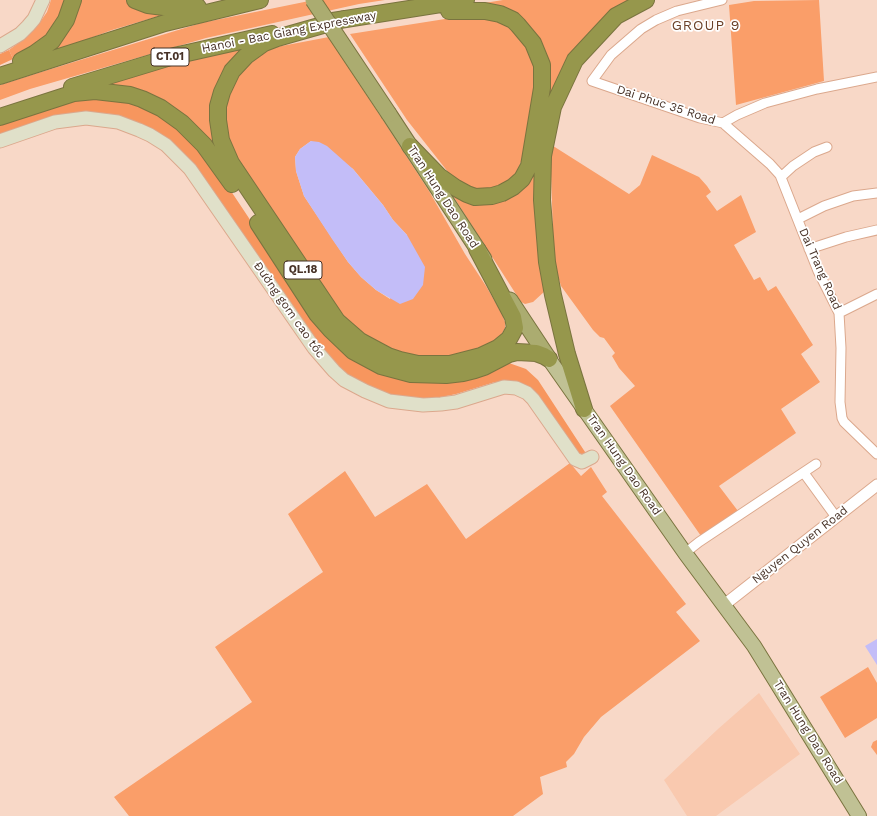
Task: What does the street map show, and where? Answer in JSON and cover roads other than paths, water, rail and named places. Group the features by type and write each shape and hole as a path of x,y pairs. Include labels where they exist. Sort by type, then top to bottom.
{"highway":[{"path":"0,70 25,59 52,41 66,20 73,0"},
{"path":"135,0 148,5 172,8 198,7 228,0"},
{"path":"0,76 165,23 260,0"},
{"name":"Tran Hung Dao Road","path":"313,0 549,359"},
{"name":"Hanoi - Bac Giang Expressway","path":"0,111 80,84 174,56 344,19 466,0"},
{"path":"584,409 567,354 547,262 542,200 542,156 553,107 575,60 616,16 646,0"},
{"path":"371,15 464,10 494,12 513,20 524,30 533,43 542,65 542,88 532,155 526,173 513,187 492,196 476,197 467,194 439,176 410,146"},
{"name":"QL.18","path":"344,19 264,43 246,56 232,71 222,90 218,106 218,120 221,140 231,163 338,321 360,341 388,356 418,364 450,364 480,356 498,348 509,339 515,328 514,317 477,249"},
{"path":"0,117 68,94 95,91 120,93 142,99 172,115 193,133 213,156 323,321 340,340 353,351 381,366 411,374 446,375 475,370 509,354 518,352 536,353 549,359"}],"main road":[{"path":"0,46 20,34 28,26 43,0"},
{"name":"Đường gom cao tốc","path":"0,141 55,122 86,118 118,122 150,135 166,145 190,168 314,348 344,380 389,401 418,405 456,402 504,387 519,389 527,393 532,399 575,459 582,462 592,458"},
{"name":"Tran Hung Dao Road","path":"549,359 685,553 762,659 860,816"}],"street":[{"name":"Dai Phuc 35 Road","path":"722,0 677,11 656,20 641,29 611,55 592,81 700,118 723,123 737,114 765,103 817,88 877,77"},
{"name":"Dai Trang Road","path":"723,123 774,167 781,177 818,271 839,313 841,348 841,415 844,422 877,454"},
{"path":"781,177 793,166 814,152 827,147"},
{"path":"798,219 824,206 853,196 877,192"},
{"path":"809,249 877,230"},
{"path":"839,313 877,294"},
{"path":"685,553 699,542 816,464"},
{"path":"804,473 836,516"},
{"name":"Nguyen Quyen Road","path":"724,605 877,485"}],"district":[{"name":"GROUP 9","path":"706,26"}]}
